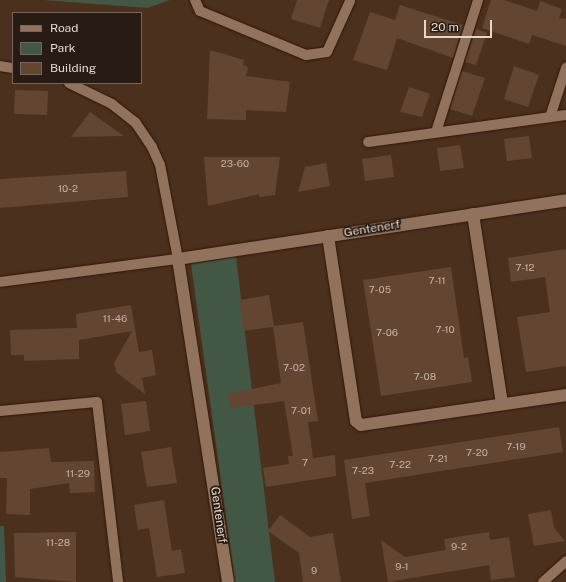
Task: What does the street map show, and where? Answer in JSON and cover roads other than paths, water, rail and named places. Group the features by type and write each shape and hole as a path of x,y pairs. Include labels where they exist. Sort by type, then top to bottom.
{"street":[{"name":"Gentenerf","path":"228,582 178,259 566,200"},
{"path":"472,214 502,404"},
{"path":"328,236 356,421 361,425 566,394"}],"lane":[{"path":"195,0 200,11 306,55 327,52 350,1"},
{"path":"436,132 478,0"},
{"path":"0,66 12,68"},
{"path":"550,117 566,68"},
{"path":"71,84 112,104 136,123 152,147 160,165 178,259"},
{"path":"368,142 566,115"},
{"name":"Gentenerf","path":"0,282 178,259"},
{"path":"0,411 97,402 118,582"},
{"path":"543,582 566,561"}]}
